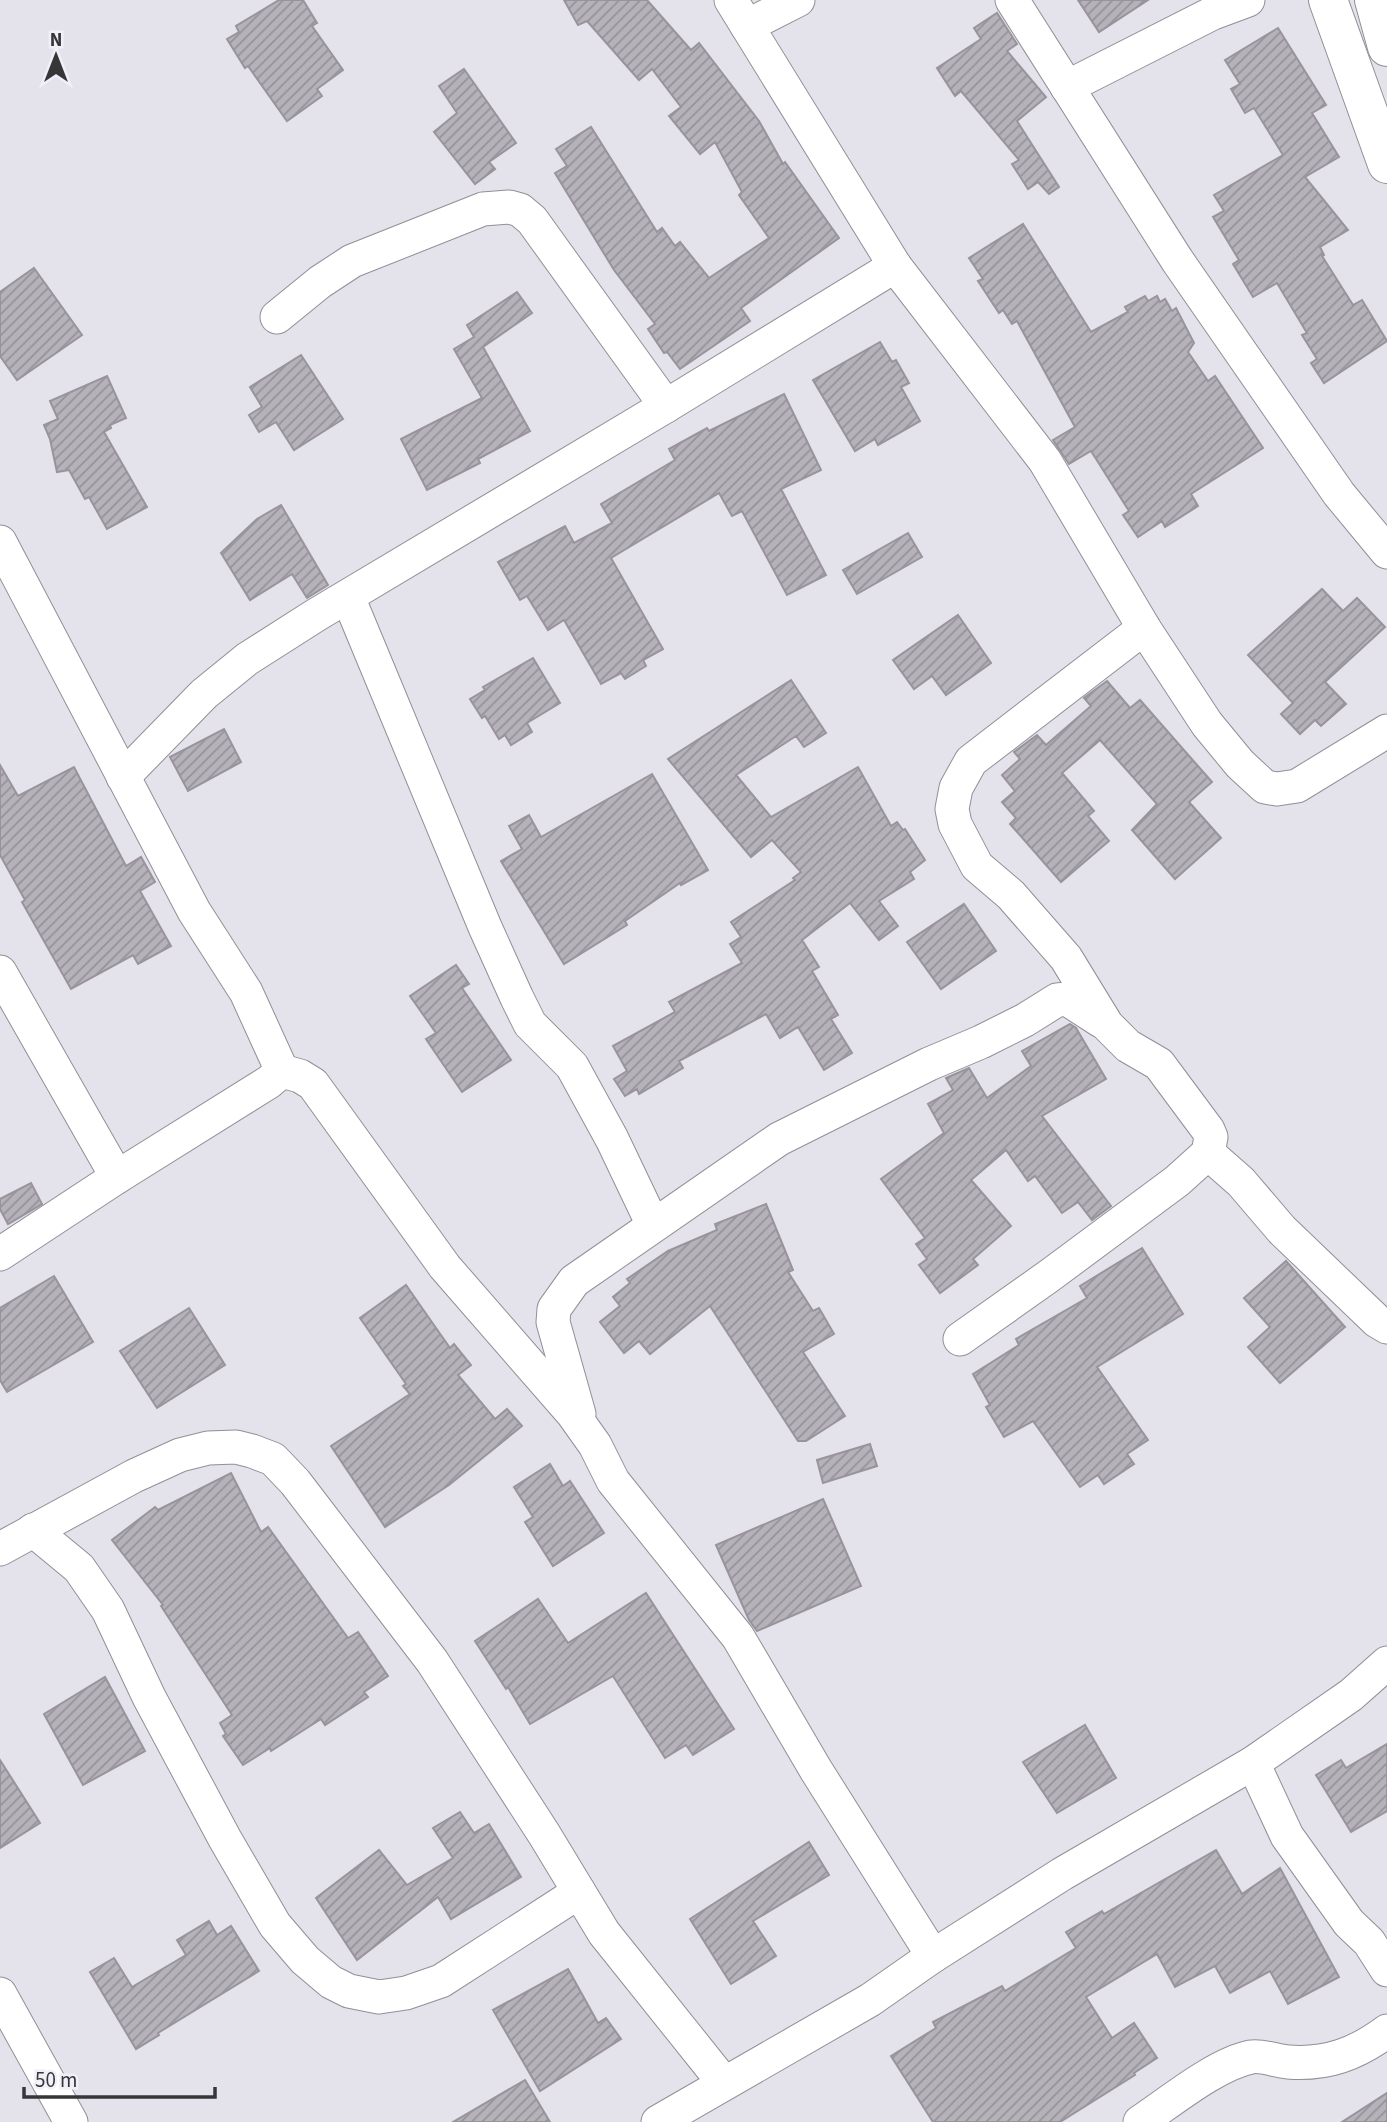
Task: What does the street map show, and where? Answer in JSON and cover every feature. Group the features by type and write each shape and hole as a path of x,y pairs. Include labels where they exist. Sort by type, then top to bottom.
{"main road":[{"path":"1328,0 1387,164"},
{"path":"1374,0 1387,47"}],"street":[{"path":"798,0 739,13 895,267 1045,461 1144,628 1207,724 1240,764 1265,787 1277,789 1297,786 1387,731"},
{"path":"1012,0 1185,271 1339,494 1387,552"},
{"path":"1067,87 1213,13 1248,0"},
{"path":"277,317 320,282 352,261 483,209 509,207 520,210 532,220 666,406"},
{"path":"123,777 204,694 247,659 895,267"},
{"path":"0,542 194,911 246,992 282,1070 313,1084 445,1267 573,1414 595,1445 613,1481 738,1637 816,1770 933,1956"},
{"path":"348,597 517,998 530,1024 572,1066 612,1139 653,1225"},
{"path":"1107,1025 1066,958 1011,895 977,866 955,824 952,809 956,788 971,761 1144,628"},
{"path":"0,972 117,1177"},
{"path":"583,1430 553,1322 554,1309 574,1281 779,1139 929,1064 1025,1020 1057,1000 1067,999 1107,1025 1128,1046 1152,1058 1208,1130 1211,1137 1208,1153 1177,1181 1124,1221 960,1339"},
{"path":"0,1254 269,1082 282,1070"},
{"path":"1208,1153 1241,1182 1282,1230 1377,1321 1387,1327"},
{"path":"0,1549 134,1476 180,1455 208,1448 236,1447 273,1460 295,1482 432,1661 604,1933 724,2083"},
{"path":"33,1531 79,1568 108,1610 149,1698 275,1925 305,1960 331,1982 349,1991 379,1997 406,1993 442,1981 579,1892"},
{"path":"658,2122 870,2000 933,1956 1062,1874 1254,1763 1351,1695 1387,1663"},
{"path":"1254,1763 1287,1836 1349,1923 1369,1942 1387,1970"},
{"path":"0,1994 71,2122"},
{"path":"1140,2122 1180,2111 1228,2064 1254,2056 1289,2062 1328,2061 1365,2047 1387,2031"}],"building":[{"path":"279,0 303,0 317,23 312,26 343,70 317,89 322,96 287,121 248,66 245,68 227,39 239,32 236,26"},
{"path":"564,0 647,0 691,50 699,43 759,121 783,164 785,162 839,238 741,308 750,321 680,369 667,352 664,353 648,329 655,324 614,270 555,173 567,166 556,149 591,127 657,232 662,228 675,246 680,242 709,278 769,238 739,195 742,192 715,142 700,154 669,116 681,107 652,69 639,80 587,21 578,25"},
{"path":"1078,0 1148,0 1099,32"},
{"path":"997,13 1017,44 1007,51 1046,97 1017,121 1059,187 1049,194 1038,182 1028,189 1012,164 1019,160 961,91 955,96 937,68 981,39 974,28"},
{"path":"1278,28 1326,105 1312,113 1339,157 1305,177 1348,230 1320,247 1324,255 1322,256 1353,305 1362,300 1387,341 1324,383 1311,363 1317,359 1302,335 1307,333 1277,283 1253,297 1233,264 1239,260 1213,217 1224,211 1214,195 1283,155 1254,108 1245,113 1231,89 1240,84 1225,60"},
{"path":"464,69 516,143 489,162 495,169 475,184 434,132 457,113 439,86"},
{"path":"1023,224 1091,332 1128,312 1125,307 1145,296 1148,301 1157,296 1160,302 1165,299 1172,311 1176,308 1194,343 1188,352 1208,381 1215,376 1263,448 1191,494 1198,506 1165,527 1162,521 1138,537 1123,515 1129,511 1091,451 1069,464 1053,440 1075,427 1017,321 1012,324 1003,310 999,313 978,281 983,279 969,258"},
{"path":"34,268 82,335 17,380 0,356 0,292"},
{"path":"517,292 532,313 483,347 530,431 478,459 480,463 427,490 401,439 482,398 454,349 474,337 467,325"},
{"path":"880,342 892,362 896,360 909,383 901,387 920,421 878,445 875,439 855,451 813,380"},
{"path":"301,355 343,419 294,450 276,422 259,432 249,415 262,407 250,387"},
{"path":"107,376 126,418 110,425 111,428 104,432 147,507 107,529 89,497 85,499 69,470 57,472 44,425 58,419 50,401"},
{"path":"784,394 821,470 781,489 826,575 787,595 742,511 732,516 719,493 611,558 663,649 643,660 646,666 625,679 621,673 601,684 564,620 548,630 527,596 520,600 498,562 565,526 574,543 612,523 601,504 675,460 669,449 707,428 709,431"},
{"path":"281,505 328,585 307,598 292,574 250,600 221,553 257,519"},
{"path":"908,533 922,557 857,594 843,570"},
{"path":"1322,589 1343,611 1357,598 1385,627 1325,682 1346,704 1321,726 1315,720 1300,734 1281,714 1293,703 1248,655"},
{"path":"958,615 991,663 946,695 932,676 914,689 893,660"},
{"path":"533,658 560,703 527,723 532,732 511,745 505,735 499,739 485,716 482,718 470,699 485,690 483,687"},
{"path":"791,680 826,733 804,747 796,736 736,775 771,817 858,767 891,826 897,822 905,829 925,860 910,872 914,879 879,901 898,926 879,940 850,903 802,940 819,967 812,971 838,1015 831,1019 852,1053 824,1070 798,1027 780,1038 766,1014 679,1061 683,1068 639,1094 637,1089 625,1096 614,1079 627,1071 613,1046 675,1012 669,1002 742,963 730,944 741,937 731,922 795,880 793,878 801,872 772,840 751,857 668,759"},
{"path":"1107,681 1130,708 1140,700 1212,782 1189,802 1221,838 1175,879 1132,830 1157,804 1100,740 1062,773 1094,811 1088,816 1109,841 1061,882 1010,824 1016,818 1002,802 1015,791 1002,775 1020,759 1014,752 1037,735 1046,745 1091,706 1084,698"},
{"path":"224,729 241,762 188,791 170,757"},
{"path":"0,765 18,796 74,767 126,866 141,857 155,882 140,891 171,946 138,964 133,955 71,989 22,902 25,900 0,855"},
{"path":"652,774 708,870 681,885 680,883 625,921 627,925 564,964 501,861 522,849 509,826 529,815 541,837"},
{"path":"964,904 996,951 941,989 907,942"},
{"path":"456,965 469,984 462,988 511,1060 462,1092 426,1039 436,1033 410,996"},
{"path":"1070,1024 1076,1028 1106,1079 1042,1116 1111,1206 1092,1220 1078,1202 1062,1213 1035,1176 1028,1181 1006,1150 971,1180 1011,1226 973,1259 978,1265 940,1293 919,1265 927,1259 916,1244 925,1238 881,1179 944,1133 928,1104 953,1090 946,1078 969,1068 987,1098 1031,1066 1022,1051"},
{"path":"31,1183 42,1204 8,1224 0,1209 0,1199"},
{"path":"766,1204 793,1270 788,1272 813,1311 819,1308 834,1334 803,1352 845,1416 806,1441 798,1441 710,1306 650,1354 639,1341 624,1353 600,1322 620,1306 613,1297 630,1283 627,1279 668,1251 717,1230 715,1224"},
{"path":"1142,1248 1183,1314 1097,1367 1148,1440 1127,1454 1134,1464 1104,1484 1098,1475 1080,1487 1033,1421 1004,1437 986,1407 990,1405 973,1374 1019,1345 1016,1339 1087,1298 1080,1286"},
{"path":"1286,1261 1345,1327 1280,1383 1248,1347 1270,1327 1244,1298"},
{"path":"54,1276 93,1342 7,1392 0,1380 0,1308"},
{"path":"406,1285 450,1348 454,1344 471,1365 458,1375 495,1419 507,1409 522,1426 449,1485 385,1527 331,1446 410,1394 403,1386 406,1384 360,1318"},
{"path":"189,1308 225,1365 157,1408 120,1351"},
{"path":"870,1444 877,1466 823,1483 817,1460"},
{"path":"550,1464 563,1486 570,1481 604,1533 553,1566 525,1522 533,1517 514,1487"},
{"path":"231,1473 261,1532 268,1527 348,1638 358,1632 388,1676 364,1692 368,1697 325,1725 321,1719 271,1751 270,1748 243,1765 223,1736 226,1734 220,1723 232,1715 161,1606 163,1605 112,1540 155,1507 158,1510"},
{"path":"823,1499 861,1586 757,1631 749,1620 716,1545"},
{"path":"646,1593 734,1729 693,1755 686,1745 665,1758 613,1676 530,1724 475,1641 538,1599 568,1643"},
{"path":"105,1677 145,1751 83,1785 44,1714"},
{"path":"1085,1725 1116,1778 1057,1813 1023,1762"},
{"path":"1387,1744 1387,1811 1351,1832 1316,1775 1341,1760 1346,1768"},
{"path":"0,1760 40,1823 0,1848"},
{"path":"460,1812 474,1833 489,1824 521,1877 451,1919 438,1897 357,1960 316,1898 379,1850 407,1885 453,1858 433,1828"},
{"path":"809,1842 829,1875 753,1921 776,1956 731,1984 690,1919"},
{"path":"1216,1850 1242,1894 1280,1868 1339,1977 1288,2004 1270,1971 1230,1993 1215,1966 1175,1987 1157,1954 1086,1997 1112,2038 1134,2023 1157,2058 1134,2073 1135,2075 1060,2122 933,2122 891,2056 936,2028 933,2022 1002,1986 1005,1991 1076,1948 1066,1932 1102,1911 1104,1914"},
{"path":"209,1921 217,1935 231,1926 259,1971 136,2049 90,1972 114,1958 132,1987 186,1955 177,1940"},
{"path":"568,1969 598,2023 606,2018 621,2039 540,2091 493,2010"},
{"path":"525,2080 550,2122 453,2122"},
{"path":"1387,2093 1387,2122 1342,2122"}]}
